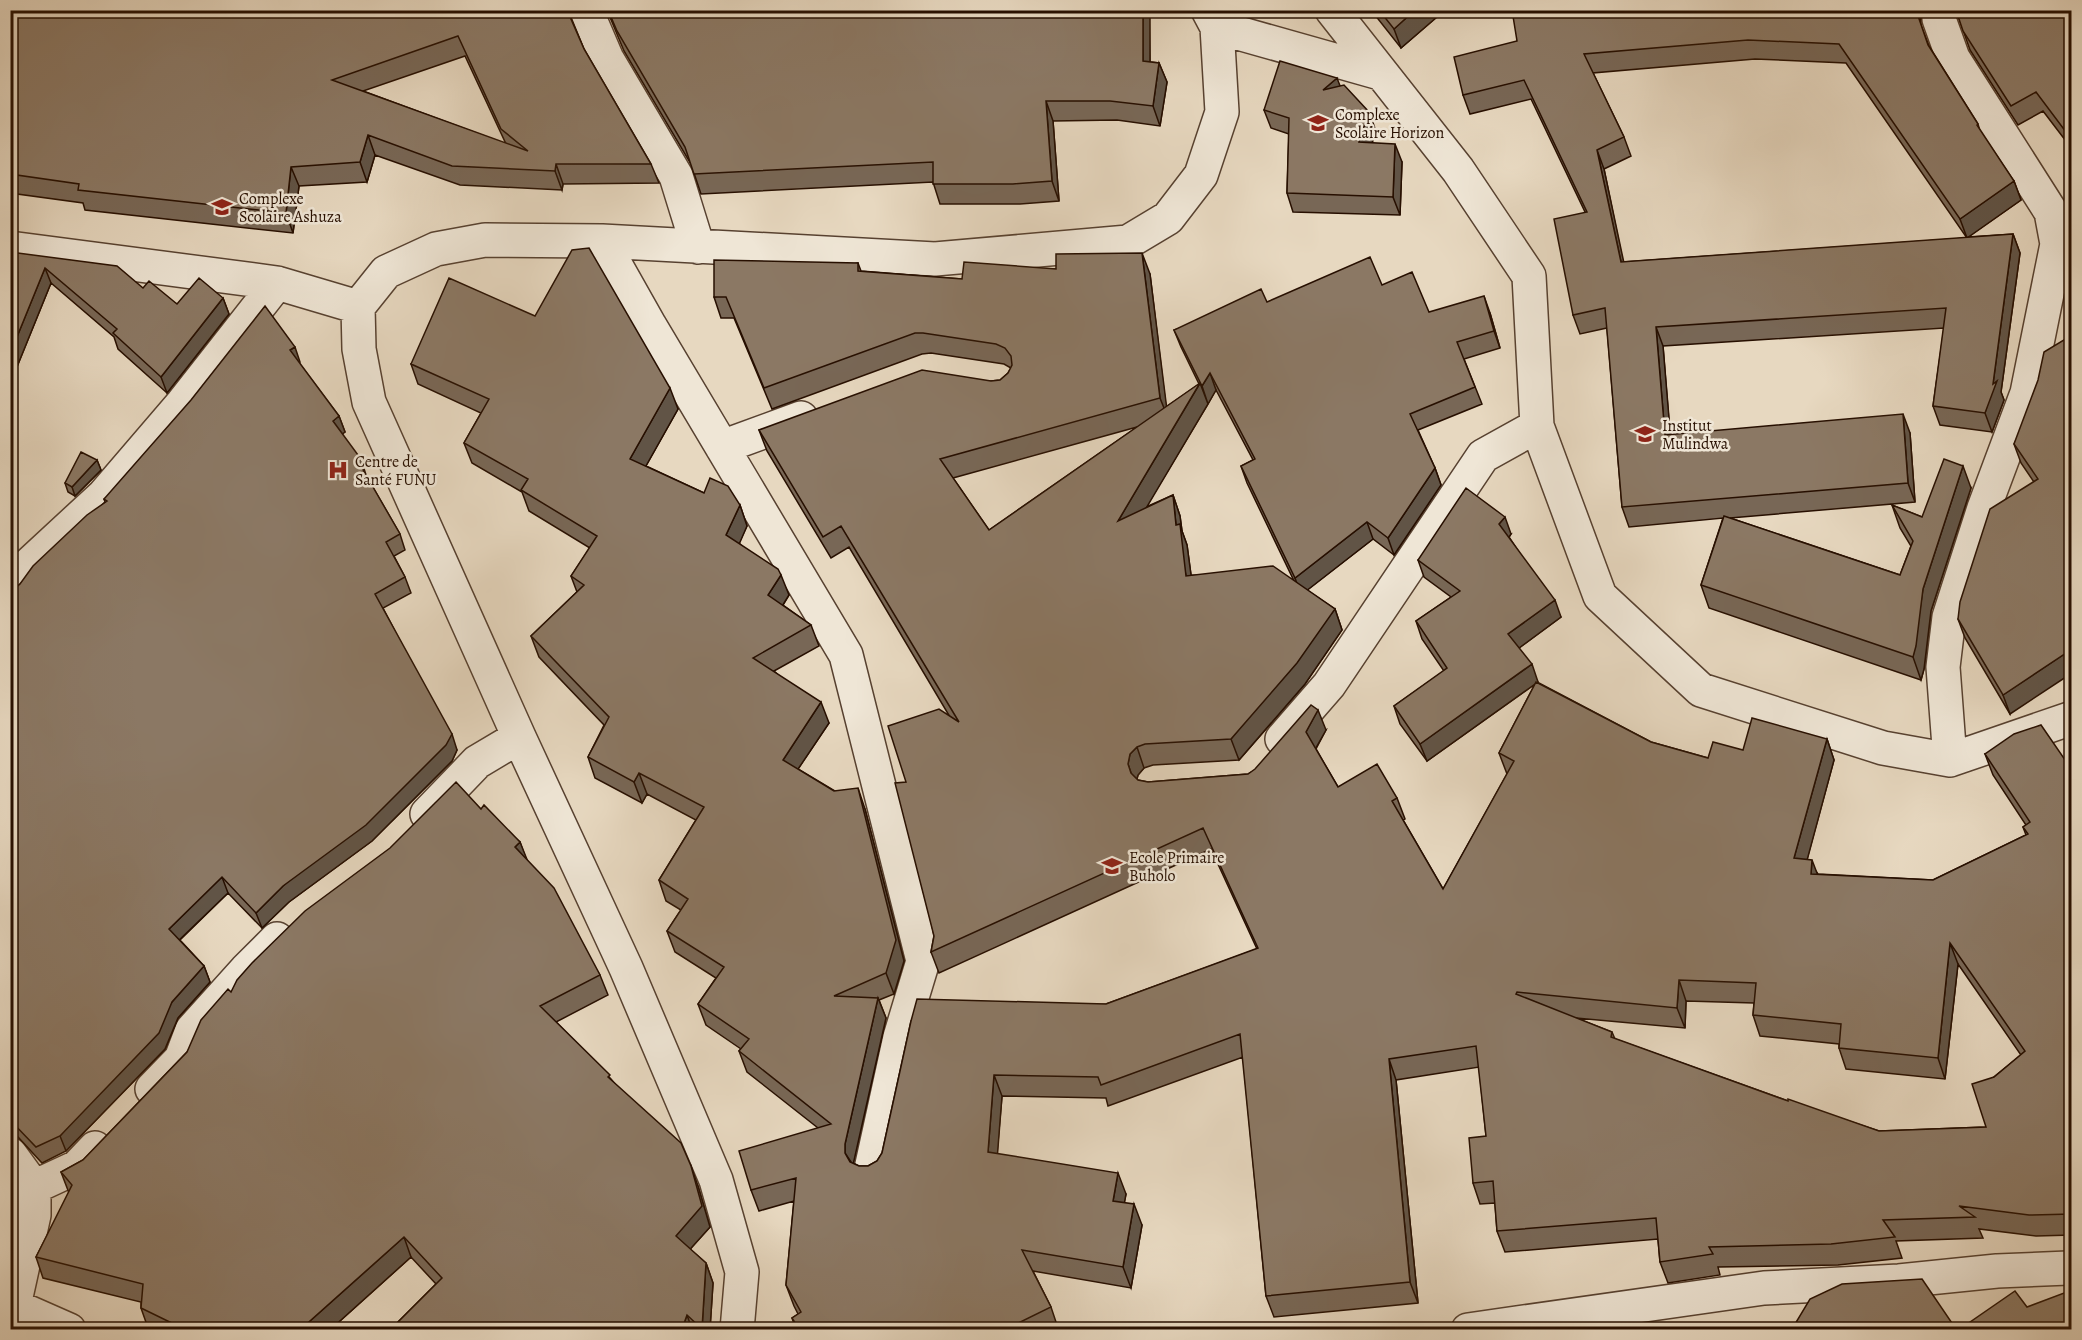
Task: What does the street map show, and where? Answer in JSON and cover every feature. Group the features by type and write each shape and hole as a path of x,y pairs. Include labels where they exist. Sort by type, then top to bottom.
{"street":[{"path":"586,10 607,59 676,176 698,247"},
{"path":"1332,10 1458,170 1529,276 1537,426 1600,596 1701,690 1883,748 1950,760 2072,718"},
{"path":"1947,13 1953,58 2051,212 2064,244 2027,393 1984,508 1949,617 1943,667 1950,760"},
{"path":"737,1329 742,1272 716,1180 626,968 519,737 369,402 359,350 358,307 386,272 436,249 485,240 602,241 935,259 1128,243 1168,218 1201,175 1222,112 1213,19 1380,73"},
{"path":"602,241 846,655 922,961 900,1037 871,1169"},
{"path":"10,248 277,283 358,307"},
{"path":"10,590 24,569 104,495 182,404 277,283"},
{"path":"722,447 831,407"},
{"path":"1263,761 1329,685 1483,456 1537,426"},
{"path":"408,832 477,762 519,737"},
{"path":"34,1188 77,1167 182,1059 192,1030 246,970 300,917"},
{"path":"10,1154 34,1188 34,1215 12,1311 69,1329"},
{"path":"1468,1329 1764,1288 1899,1281 1997,1271 2068,1268 2072,1270"}],"building":[{"path":"10,10 567,10 584,49 651,164 556,164 555,171 452,166 368,135 360,162 291,167 286,213 78,190 79,184 10,174","holes":["458,36 501,129 528,151 332,80"]},
{"path":"608,10 1143,10 1143,61 1159,63 1153,106 1110,101 1046,101 1052,181 1013,184 933,184 933,162 694,174 685,147 617,31"},
{"path":"1379,10 1415,10 1394,29"},
{"path":"1512,10 1916,10 1928,45 2014,181 1960,219 1839,44 1748,40 1584,54 1624,137 1597,150 1621,262 2013,234 1993,384 1997,381 1985,413 1933,406 1946,308 1656,327 1665,435 1903,414 1908,483 1622,507 1605,308 1573,315 1554,219 1587,212 1524,80 1463,95 1454,57 1517,41"},
{"path":"1956,10 2072,10 2072,140 2036,92 2011,106 1963,31"},
{"path":"1280,61 1337,78 1323,90 1344,85 1369,112 1359,142 1395,144 1393,197 1287,193 1289,118 1264,110"},
{"path":"589,248 670,388 630,459 704,493 710,478 728,486 740,505 726,535 778,569 781,575 768,595 811,625 753,658 821,702 783,760 834,791 858,788 896,940 886,973 834,996 878,998 845,1144 845,1153 850,1162 859,1166 868,1166 877,1161 882,1153 917,999 1106,1004 1258,948 1203,828 931,952 934,936 895,783 906,782 888,726 939,709 959,722 841,526 823,537 759,430 922,370 991,381 1000,380 1008,373 1012,365 1011,356 1005,348 996,344 915,333 764,388 726,297 714,297 714,260 858,263 858,271 962,279 964,262 1056,269 1056,254 1142,253 1160,398 940,459 989,530 1200,383 1118,521 1173,495 1176,525 1180,524 1186,576 1273,566 1335,609 1297,663 1231,739 1145,744 1137,747 1130,754 1128,764 1131,773 1138,780 1148,782 1248,774 1311,705 1318,710 1306,732 1338,787 1377,764 1397,798 1392,801 1443,889 1514,761 1499,753 1536,682 1651,742 1708,758 1713,742 1743,750 1752,718 1827,739 1794,858 1812,860 1811,874 1933,880 2028,834 2023,827 2030,822 1985,754 2014,734 2041,725 2072,770 2072,1214 2029,1215 1959,1206 1975,1217 1883,1220 1895,1237 1831,1244 1709,1247 1713,1254 1660,1262 1656,1218 1497,1231 1493,1181 1473,1183 1469,1138 1486,1136 1476,1046 1389,1059 1410,1282 1266,1296 1240,1034 1101,1085 1098,1077 994,1075 988,1152 1118,1173 1113,1201 1134,1204 1123,1267 1022,1250 1051,1307 1006,1329 799,1329 792,1318 801,1312 786,1285 796,1178 751,1190 739,1151 831,1124 739,1051 749,1039 698,1004 724,967 667,931 688,899 659,880 704,807 639,773 634,782 588,757 609,717 531,636 584,585 571,576 597,536 521,490 528,479 464,443 489,399 411,364 449,278 535,316 572,250","holes":["1950,943 2025,1051 1994,1077 1972,1084 1986,1127 1879,1131 1788,1099 1788,1101 1611,1037 1612,1032 1516,994 1517,992 1677,1008 1679,980 1756,983 1753,1015 1841,1024 1839,1048 1938,1058"]},
{"path":"10,252 117,266 143,288 149,281 177,304 199,278 223,298 161,377 113,333 117,329 45,268 10,354"},
{"path":"1370,257 1382,285 1412,272 1429,312 1484,296 1494,331 1457,342 1475,387 1410,414 1435,468 1388,538 1367,522 1295,578 1241,466 1255,459 1210,373 1202,386 1174,330 1261,289 1267,302"},
{"path":"265,306 295,347 290,350 339,416 333,421 361,459 358,461 400,534 386,542 405,577 375,594 452,734 446,745 366,825 283,886 256,913 222,877 169,929 204,966 172,1002 159,1033 60,1136 36,1147 10,1121 10,590 20,584 33,566 87,515 107,501 104,499 191,400"},
{"path":"2072,335 2072,649 2003,695 1958,619 1960,602 1990,509 2038,479 2014,444 2038,380 2044,352"},
{"path":"81,452 97,460 72,487 65,483"},
{"path":"1944,459 1963,466 1923,589 1913,657 1701,585 1724,516 1900,575 1913,541 1892,505 1922,517"},
{"path":"1466,488 1505,517 1499,524 1555,600 1508,634 1532,664 1420,744 1394,706 1447,668 1416,621 1460,591 1418,560"},
{"path":"456,782 481,809 484,805 520,842 515,847 554,888 600,975 540,1006 610,1075 608,1077 681,1143 691,1166 702,1206 676,1236 706,1263 702,1329 687,1315 682,1329 391,1329 442,1278 404,1237 301,1329 184,1329 141,1308 143,1284 36,1257 72,1185 61,1172 83,1160 187,1052 201,1020 228,989 231,992 237,980 252,963 305,911 390,848"},
{"path":"1922,1279 1956,1329 1792,1329 1810,1299 1842,1284"},
{"path":"2072,1290 2072,1329 1960,1329 2015,1291 2027,1307"}],"place":[{"name":"Complexe Scolaire Horizon","path":"1318,123"},
{"name":"Complexe Scolaire Ashuza","path":"222,207"},
{"name":"Institut Mulindwa","path":"1645,434"},
{"name":"Centre de Santé FUNU","path":"338,470"},
{"name":"Ecole Primaire Buholo","path":"1112,866"}]}
